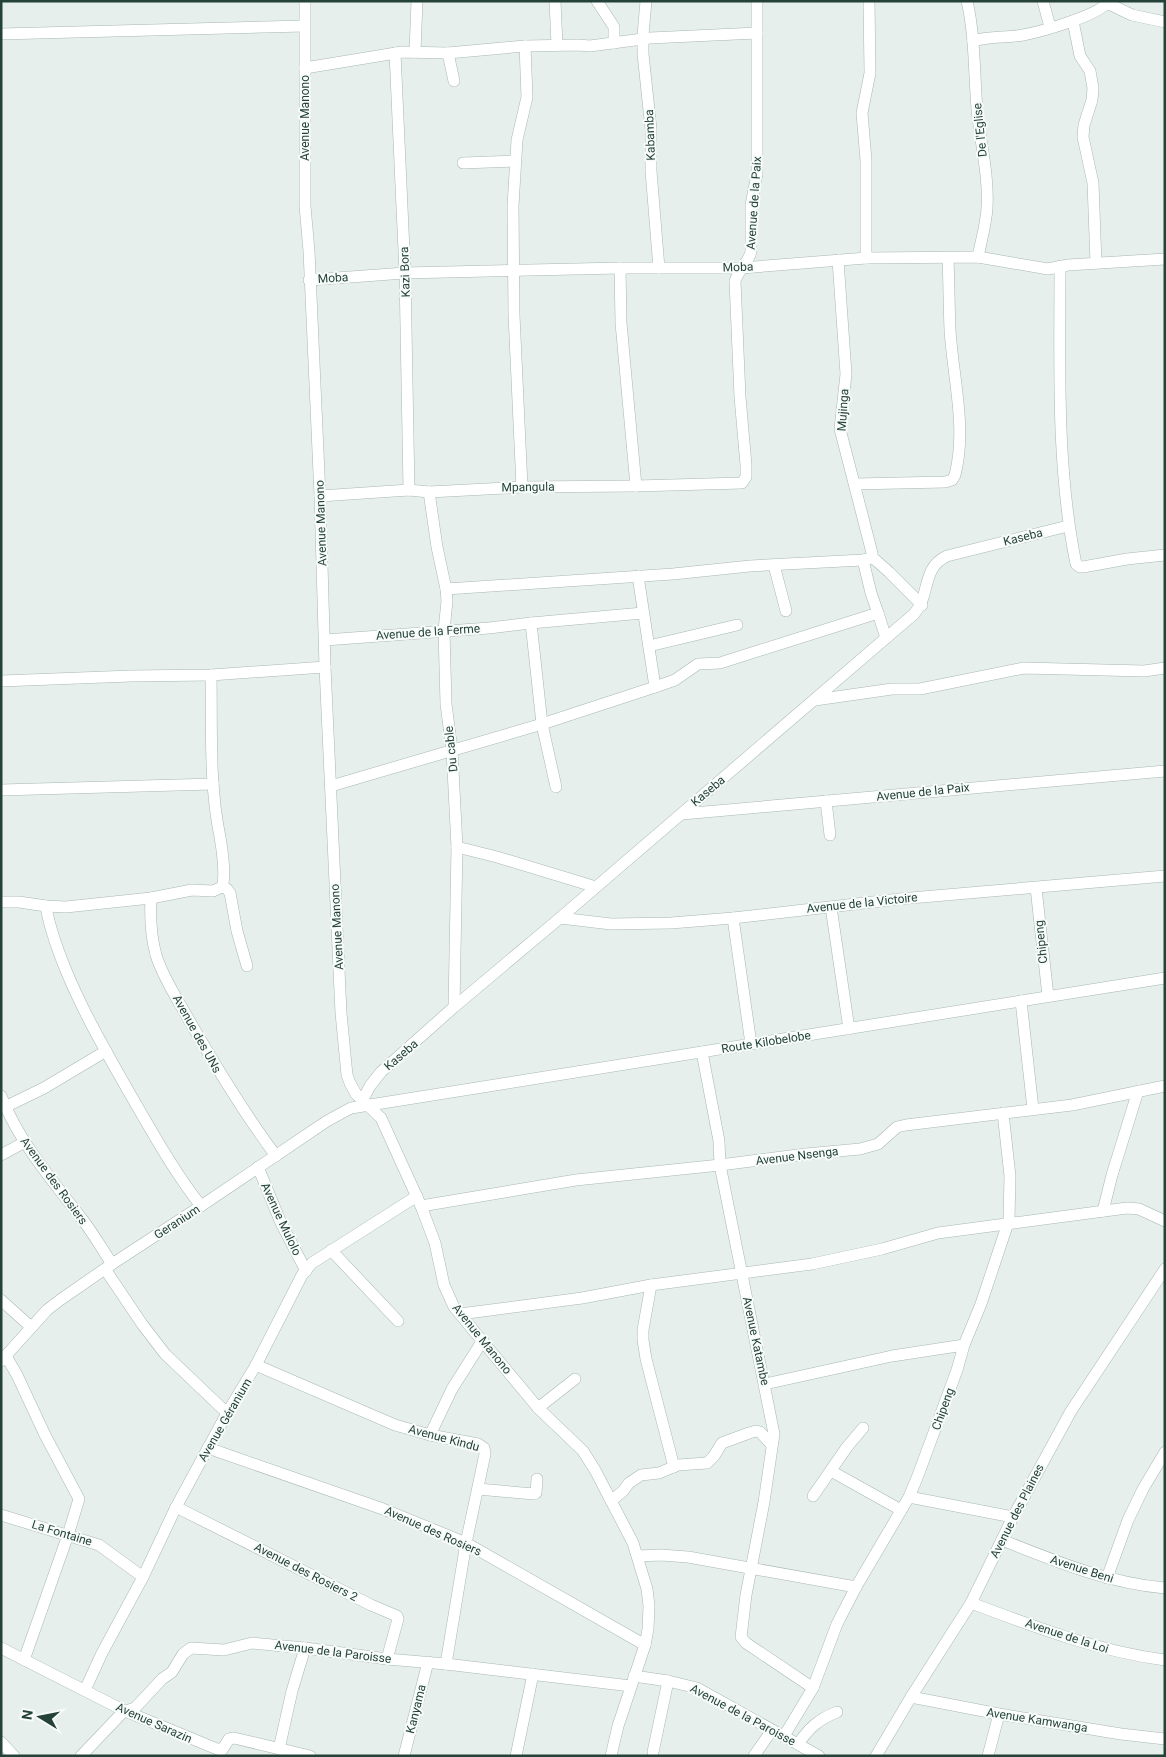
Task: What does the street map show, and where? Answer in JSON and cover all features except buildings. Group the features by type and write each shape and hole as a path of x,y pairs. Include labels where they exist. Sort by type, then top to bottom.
{"street":[{"name":"Avenue Manono","path":"305,1 305,206 320,496 325,667 341,1013 345,1056 350,1083 365,1103 381,1118 419,1201 435,1243 444,1285 454,1307 538,1408 583,1451 628,1532 638,1556 647,1589 649,1606 648,1628 645,1645 632,1681 611,1756"},
{"path":"415,52 417,1"},
{"path":"556,1 557,45"},
{"path":"597,1 614,27 614,43"},
{"name":"Kabamba","path":"646,1 643,40 651,129 651,171 659,268"},
{"name":"Avenue de la Paix","path":"737,483 744,481 746,465 740,397 735,281 741,268 750,257 751,252 751,205 757,174 757,1"},
{"path":"866,258 866,160 862,113 870,73 869,1"},
{"name":"De l'Eglise","path":"968,1 973,41 977,110 987,189 985,225 978,258"},
{"path":"1044,1 1050,26"},
{"path":"973,41 982,38 1024,34 1073,21 1101,9 1107,2 1132,16 1165,22"},
{"path":"1073,21 1080,56 1090,71 1092,88 1092,100 1084,125 1083,137 1093,183 1096,263"},
{"path":"1,34 304,26"},
{"path":"304,68 395,53 448,53 526,46 578,44 590,46 643,40 757,33"},
{"path":"522,487 513,271 513,206 515,161 520,126 527,97 526,46"},
{"name":"Kazi Bora","path":"395,53 405,273 409,490"},
{"path":"448,53 454,81"},
{"path":"463,163 515,161"},
{"name":"Moba","path":"309,280 405,273 620,268 741,268 866,258 978,258 1009,261 1042,269 1096,263 1165,259"},
{"path":"855,484 945,482 952,480 955,475 960,436 958,397 950,331 948,258"},
{"name":"Mujinga","path":"838,260 846,374 840,429 872,553 867,558 871,593 886,638"},
{"path":"1060,266 1061,441 1068,526 1076,564 1080,567 1165,554"},
{"path":"620,268 621,323 636,486"},
{"name":"Mpangula","path":"320,496 409,490 429,492 522,487 737,483"},
{"name":"Du cable","path":"429,492 447,601 444,630 446,704 452,750 457,847 454,1007"},
{"name":"Kaseba","path":"365,1103 370,1086 381,1072 454,1007 815,700 922,605 930,573 941,559 984,546 1068,526"},
{"path":"446,590 867,558 890,572 922,605"},
{"path":"774,565 786,611"},
{"path":"638,576 656,687"},
{"path":"331,786 542,724 656,687 675,680 698,664 720,663 878,613"},
{"name":"Avenue de la Ferme","path":"325,640 644,614"},
{"path":"531,623 542,724 556,787"},
{"path":"649,646 737,624"},
{"path":"1,681 211,674 325,667"},
{"path":"815,700 892,689 920,689 1024,668 1144,670 1165,668"},
{"path":"1,902 66,907 151,898 192,890 213,891 222,887 224,881 223,855 215,814 213,784 211,674"},
{"name":"Avenue de la Paix","path":"682,814 1165,771"},
{"path":"1,790 213,784"},
{"path":"826,801 830,835"},
{"path":"457,847 596,887"},
{"name":"Avenue de la Victoire","path":"560,918 574,921 618,924 671,923 733,918 899,899 1165,876"},
{"path":"222,887 230,893 237,931 247,966"},
{"name":"Chipeng","path":"1036,888 1048,996"},
{"name":"Avenue des UNs","path":"151,898 151,929 155,949 175,995 220,1074 276,1156"},
{"path":"46,906 56,943 74,991 106,1051 181,1180 201,1206"},
{"path":"831,907 850,1029"},
{"path":"733,918 751,1044"},
{"name":"Route Kilobelobe","path":"365,1103 850,1029 1165,978"},
{"path":"1021,1001 1033,1110"},
{"path":"3,1101 44,1088 106,1051"},
{"name":"Avenue Katambe","path":"702,1052 719,1141 720,1165 773,1429 764,1502 750,1569 741,1637 746,1643 812,1688"},
{"name":"Avenue Nsenga","path":"419,1201 576,1180 806,1154 860,1150 878,1144 901,1126 1072,1105 1165,1086"},
{"path":"1103,1211 1109,1184 1138,1091"},
{"name":"Avenue des Rosiers","path":"3,1101 25,1142 45,1172 82,1219 142,1324 162,1350 228,1413"},
{"name":"Geranium","path":"3,1358 47,1310 108,1266 336,1115 365,1103"},
{"name":"Chipeng","path":"784,1736 812,1688 837,1624 856,1587 909,1496 936,1428 964,1345 981,1304 1008,1224 1010,1176 1003,1113"},
{"path":"1,1155 25,1142"},
{"name":"Avenue Mulolo","path":"258,1167 281,1223 306,1271"},
{"name":"Avenue Géranium","path":"85,1690 102,1653 143,1577 176,1507 256,1366 294,1290 306,1271 312,1263 331,1250 419,1201"},
{"path":"460,1314 582,1298 651,1284 812,1264 882,1249 938,1233 1103,1211 1135,1208 1165,1221"},
{"path":"331,1250 398,1321"},
{"name":"Avenue des Plaines","path":"879,1755 911,1696 971,1603 1013,1517 1070,1411 1165,1269"},
{"path":"651,1284 643,1340 648,1368 674,1467"},
{"path":"1,1300 31,1327"},
{"path":"430,1435 452,1390 483,1340"},
{"path":"764,1384 892,1356 964,1345"},
{"path":"3,1358 17,1375 49,1443 79,1499 24,1660"},
{"name":"Avenue Kindu","path":"256,1366 386,1421 430,1435 478,1444 484,1448 485,1454 466,1543 446,1664"},
{"path":"538,1408 575,1379"},
{"path":"813,1496 853,1439 863,1428"},
{"path":"611,1501 629,1483 641,1475 707,1462 714,1456 722,1443 754,1431 760,1432 772,1445"},
{"name":"Avenue des Rosiers","path":"208,1448 383,1509 466,1543 645,1645"},
{"path":"1107,1578 1128,1520 1143,1489 1165,1452"},
{"path":"831,1471 901,1510"},
{"path":"478,1489 534,1494 536,1493 537,1479"},
{"path":"909,1496 1013,1517"},
{"name":"Avenue des Rosiers 2","path":"176,1507 396,1616 398,1619 387,1660"},
{"name":"La Fontaine","path":"1,1515 99,1545 143,1577"},
{"name":"Avenue Beni","path":"1002,1540 1068,1566 1107,1578 1138,1585 1165,1588"},
{"path":"638,1556 674,1555 856,1587"},
{"name":"Avenue de la Loi","path":"971,1603 1076,1640 1133,1655 1165,1660"},
{"name":"Avenue de la Paroisse","path":"81,1756 125,1711 136,1708 172,1672 183,1654 191,1648 224,1650 252,1643 306,1648 387,1660 428,1662 533,1674 632,1681 668,1681 697,1688 819,1756"},
{"name":"Avenue Sarazin","path":"1,1648 125,1711 218,1750 223,1749 227,1741 232,1738 310,1756"},
{"path":"279,1749 292,1691 306,1648"},
{"name":"Kanyama","path":"404,1756 428,1662"},
{"path":"516,1756 533,1674"},
{"path":"653,1752 668,1681"},
{"name":"Avenue Kamwanga","path":"911,1696 999,1714 1121,1734 1165,1738"},
{"path":"798,1744 815,1724 837,1712"},
{"path":"988,1756 999,1714"},
{"path":"754,1756 772,1730"},
{"path":"1,1742 14,1756"}]}
